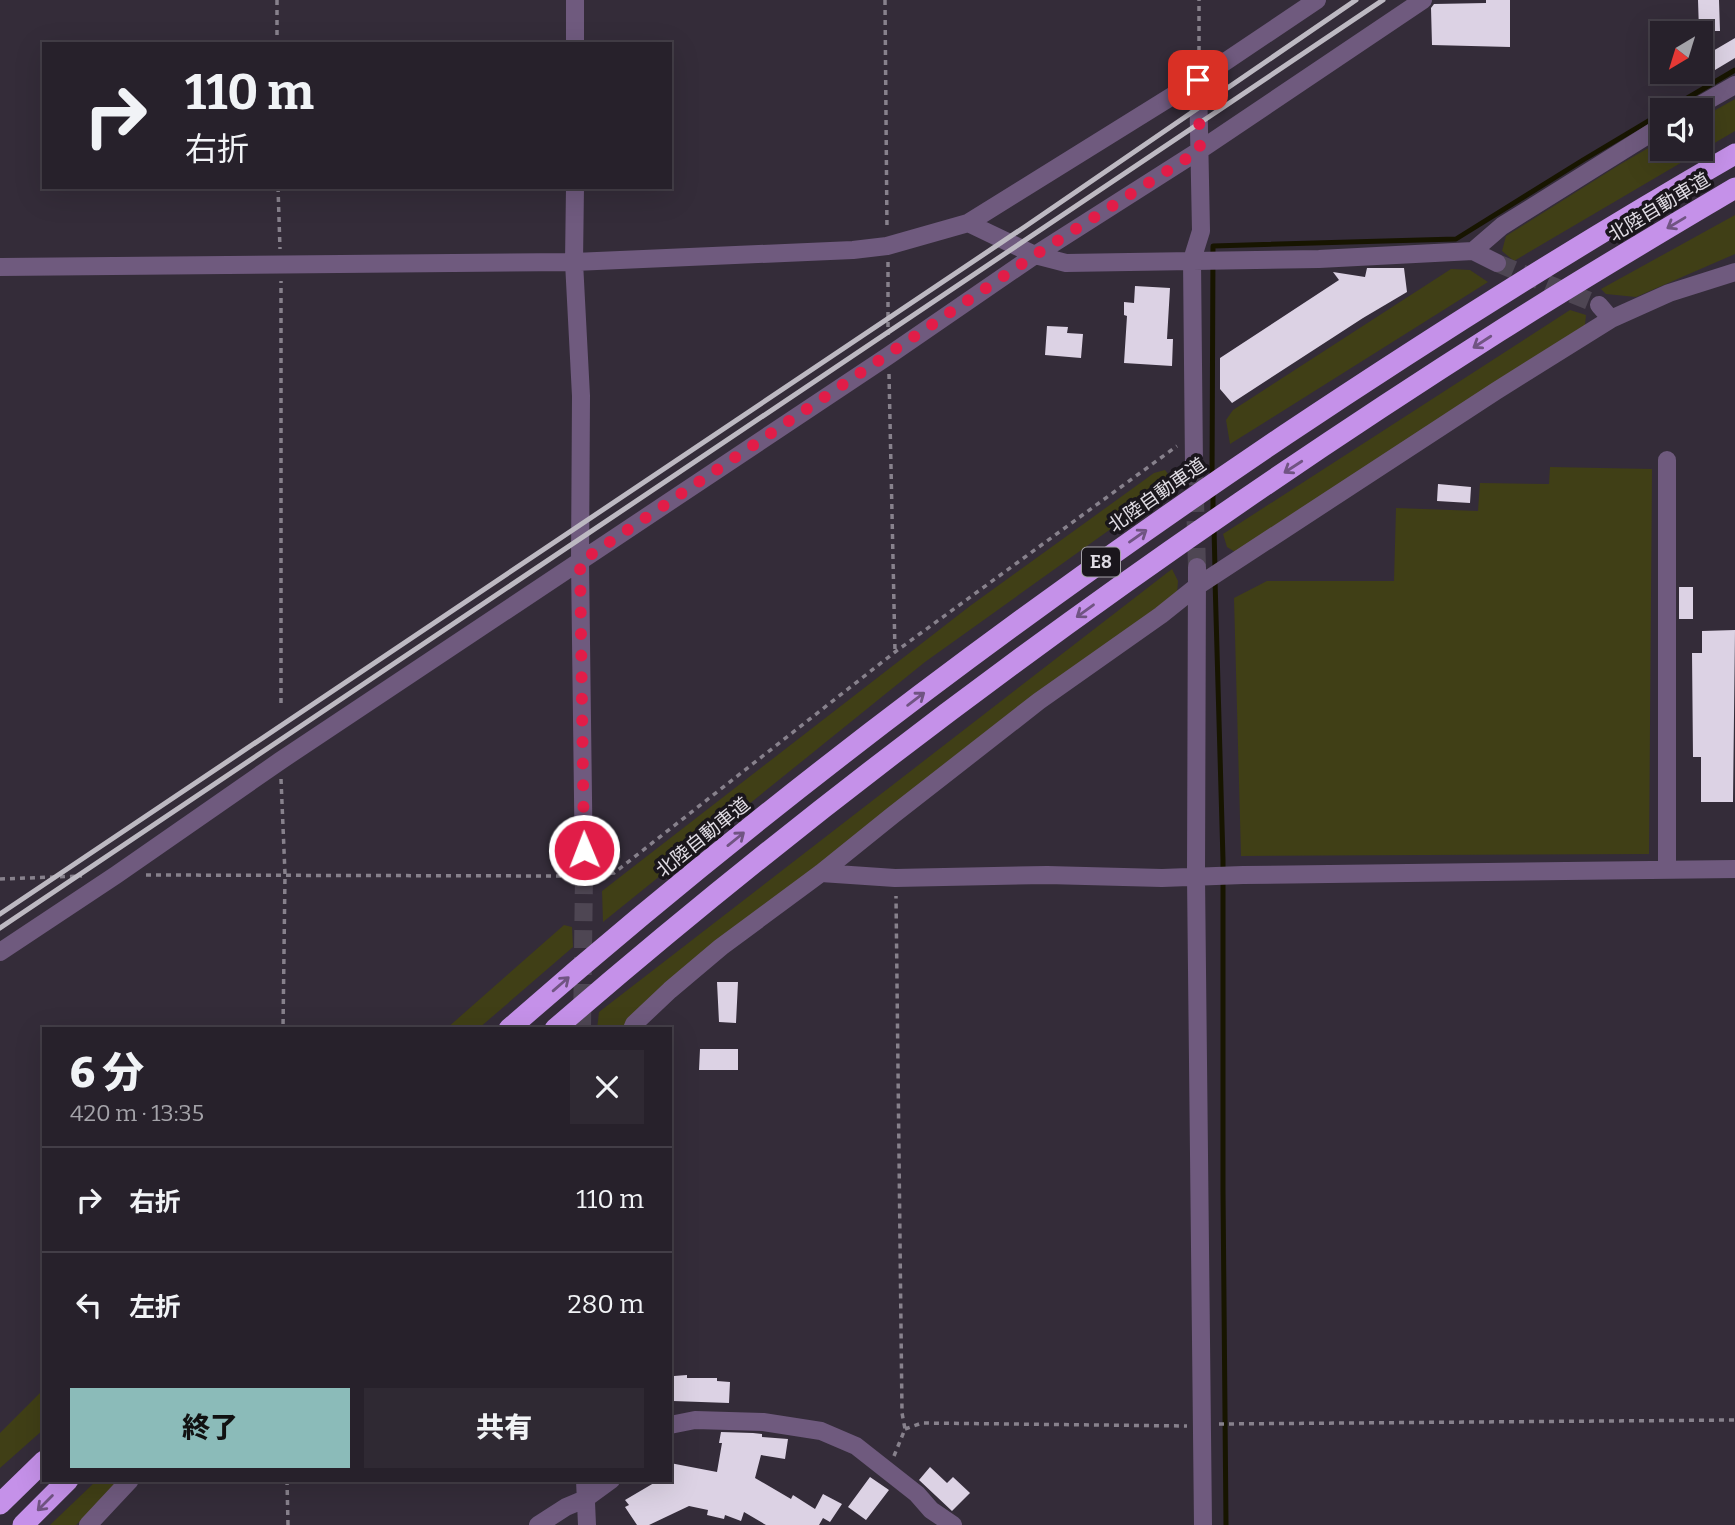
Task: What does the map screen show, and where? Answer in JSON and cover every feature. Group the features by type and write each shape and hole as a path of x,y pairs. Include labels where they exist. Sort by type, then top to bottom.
{"highway":[{"name":"北陸自動車道","path":"511,1027 566,979 823,770 976,653 1096,566 1352,391 1592,238 1735,154"},
{"name":"北陸自動車道","path":"557,1027 720,890 847,790 1111,592 1241,501 1498,331 1735,188"},
{"path":"0,1504 42,1463"},
{"path":"23,1525 66,1482"}],"street":[{"path":"575,0 575,42"},
{"path":"0,267 574,262 853,250 887,246 968,223 1198,80 1317,0"},
{"path":"0,951 1035,255 1200,150 1423,0"},
{"path":"1195,467 1192,260 1201,231 1198,80"},
{"path":"1712,98 1735,85"},
{"path":"1473,251 1502,226 1650,134"},
{"path":"575,189 574,262 581,396 584,876"},
{"path":"968,223 1035,255 1066,263 1319,259 1473,251 1497,263"},
{"path":"633,1027 670,990 721,947 821,873 1039,701 1196,587 1611,319 1669,293 1735,272"},
{"path":"1599,305 1611,319"},
{"path":"1667,460 1667,870"},
{"path":"1197,567 1196,877 1203,1525"},
{"path":"821,873 894,878 1162,878 1735,869"},
{"path":"672,1424 695,1420 763,1422 821,1431 856,1446 917,1494 931,1510 953,1525"},
{"path":"88,1525 128,1482"},
{"path":"585,1482 587,1525"},
{"path":"538,1525 566,1507 586,1499 608,1482"}],"path":[{"path":"277,0 277,42"},
{"path":"885,0 888,356 895,652"},
{"path":"1198,80 1199,0"},
{"path":"278,189 281,265 281,702"},
{"path":"0,879 116,875 584,876 614,873 895,652 1177,446 1195,445"},
{"path":"280,761 285,874 283,1027"},
{"path":"888,1471 905,1429 902,1413 894,878"},
{"path":"905,1429 922,1423 1178,1427 1235,1423 1735,1420"},
{"path":"287,1482 288,1525"}],"shaded area":[{"path":"1735,99 1735,131 1713,144 1713,111"},
{"path":"1650,147 1650,161 1684,161 1514,261 1502,251 1506,236"},
{"path":"1735,215 1735,254 1636,297 1606,294 1601,289"},
{"path":"1451,269 1470,270 1488,282 1230,444 1226,420 1233,410"},
{"path":"1570,310 1586,315 1585,325 1235,552 1227,547 1223,534"},
{"path":"1550,467 1652,469 1649,854 1241,856 1234,598 1267,581 1394,581 1396,508 1478,511 1480,483 1549,484"},
{"path":"1165,470 1175,483 925,662 603,922 602,891 970,606 1154,473"},
{"path":"1172,569 1178,581 1177,594 627,1020 624,1027 597,1027 599,1012"},
{"path":"564,925 572,927 573,947 480,1027 448,1027"},
{"path":"42,1391 42,1431 0,1468 0,1433"},
{"path":"95,1482 120,1482 76,1525 50,1525"}],"building":[{"path":"1486,0 1510,0 1510,47 1432,45 1431,8 1434,4 1486,3"},
{"path":"1698,0 1719,0 1720,31 1713,31 1713,21 1699,21"},
{"path":"1735,38 1735,58 1713,71 1713,51"},
{"path":"1367,268 1404,268 1407,292 1232,403 1220,389 1220,358 1339,280 1333,272 1365,277"},
{"path":"1135,286 1170,288 1167,339 1173,339 1172,366 1124,363 1127,316 1124,315 1124,302 1134,303"},
{"path":"1047,326 1068,327 1067,333 1083,334 1081,358 1045,355"},
{"path":"1438,484 1471,487 1470,503 1437,501"},
{"path":"1679,587 1693,587 1693,619 1679,619"},
{"path":"1735,630 1733,802 1701,802 1701,757 1693,757 1692,653 1702,653 1702,631"},
{"path":"717,982 738,982 736,1023 719,1022"},
{"path":"700,1049 738,1049 738,1070 699,1070"},
{"path":"687,1375 687,1378 717,1378 717,1381 730,1382 729,1403 673,1401 674,1376"},
{"path":"721,1432 753,1433 762,1434 762,1437 788,1439 785,1459 761,1455 755,1478 791,1499 793,1495 815,1509 823,1494 842,1504 830,1522 823,1518 819,1525 766,1525 744,1512 741,1521 725,1515 724,1519 707,1515 708,1510 689,1506 649,1525 637,1525 625,1507 629,1505 625,1500 656,1482 672,1482 672,1463 717,1472 722,1443 719,1443"},
{"path":"930,1467 947,1483 953,1477 970,1493 952,1511 919,1480"},
{"path":"870,1477 889,1490 866,1520 848,1507"}],"waterway":[{"path":"1687,98 1735,70"},
{"path":"1212,479 1213,246 1456,239 1650,120"},
{"path":"1213,492 1213,514"},
{"path":"1214,527 1215,570"},
{"path":"1215,580 1223,860 1226,1525"}],"tunnel":[{"path":"1497,263 1599,305"},
{"path":"1194,467 1197,567"},
{"path":"582,1027 584,876"}],"railway":[{"path":"0,914 1026,226 1356,0"},
{"path":"0,928 1383,0"}],"route":[{"path":"584,850 580,562 1035,255 1200,150 1198,80"}]}
